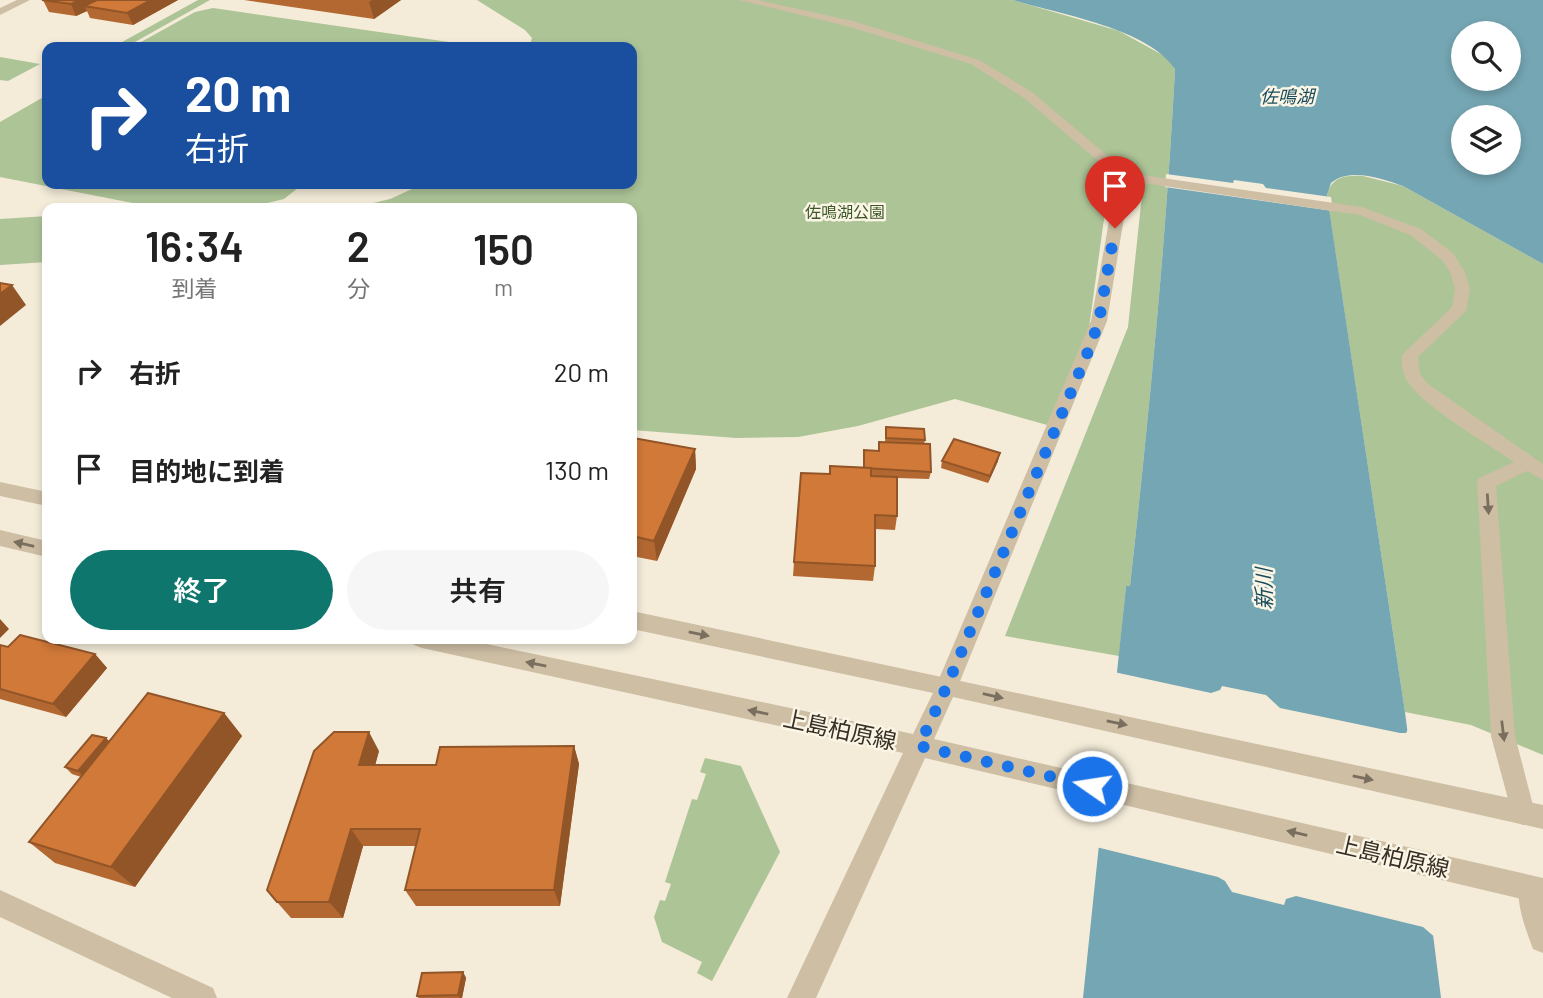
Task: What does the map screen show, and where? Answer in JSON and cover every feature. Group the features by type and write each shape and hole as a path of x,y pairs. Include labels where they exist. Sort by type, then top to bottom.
{"street":[{"path":"0,12 25,0"},
{"path":"744,0 853,24 975,62 1028,95 1133,178 1362,211 1398,223 1430,242 1453,264 1463,286 1460,308 1410,355 1410,375 1427,393 1536,468"},
{"path":"801,998 947,686 1099,321 1133,178"},
{"path":"1533,815 1503,736 1486,483 1536,468"},
{"path":"0,489 42,498"},
{"path":"0,538 42,548"},
{"path":"637,621 947,686 1533,815"},
{"name":"上島柏原線","path":"445,644 919,746 1537,889"},
{"path":"1537,889 1543,939"},
{"path":"0,903 204,998"}],"green space":[{"path":"198,0 210,0 135,42 122,42"},
{"name":"佐鳴湖公園","path":"477,0 1013,0 1119,31 1168,58 1175,69 1162,263 1130,586 1126,586 1119,656 1005,636 1128,327 1142,195 1110,175 1089,328 1047,425 955,399 858,426 798,437 736,438 637,430 637,203 373,203 412,189 637,189 637,42 531,42 532,38 525,30"},
{"path":"213,8 449,42 141,42 195,12"},
{"path":"0,57 40,64 8,81 0,80"},
{"path":"42,98 42,185 0,177 0,122"},
{"path":"1363,176 1403,186 1543,264 1543,755 1471,725 1405,712 1327,196 1332,184 1340,178"},
{"path":"61,189 297,189 284,199 268,203 133,203"},
{"path":"42,216 42,262 0,265 0,219"},
{"path":"705,758 741,766 780,852 712,981 697,973 702,962 662,942 654,917 660,900 665,901 671,884 665,882 692,799 697,800 706,774 700,772"}],"water":[{"path":"1013,0 1543,0 1543,264 1395,183 1366,176 1347,176 1331,183 1327,195 1405,712 1441,998 1083,998 1126,586 1130,586 1150,392 1175,69 1145,43 1077,17"}],"pier":[{"path":"1166,174 1263,184 1266,188 1331,197 1333,211 1165,187"},
{"path":"1114,672 1211,693 1220,690 1222,686 1266,695 1280,708 1400,733 1406,733 1410,726 1437,939 1423,927 1296,896 1286,899 1284,905 1232,892 1225,881 1218,877 1096,847"}],"building":[{"path":"42,0 79,0 71,4"},
{"path":"97,0 151,0 127,13 84,6"},
{"path":"0,283 12,285 0,294"},
{"path":"886,427 924,429 925,440 886,438"},
{"path":"637,439 695,449 654,541 637,537"},
{"path":"954,439 1000,453 990,476 942,461"},
{"path":"879,442 930,444 931,472 864,468 864,450 879,451"},
{"path":"830,466 871,468 871,476 897,477 897,516 875,515 875,566 794,562 801,473 830,474"},
{"path":"20,635 42,641 42,644 56,644 95,654 53,704 0,689 0,645 8,647"},
{"path":"148,693 224,713 111,867 29,842"},
{"path":"334,732 369,732 359,765 436,765 440,747 574,746 554,890 405,890 420,829 351,829 329,902 277,902 267,890 314,751"},
{"path":"92,735 106,738 78,771 65,767"},
{"path":"463,972 458,995 417,996 422,973"}],"route":[{"path":"1092,786 919,746 947,686 1090,347 1099,321 1115,228"}],"water label":[{"name":"佐鳴湖","path":"1287,96"},
{"name":"新川","path":"1263,589"}]}
